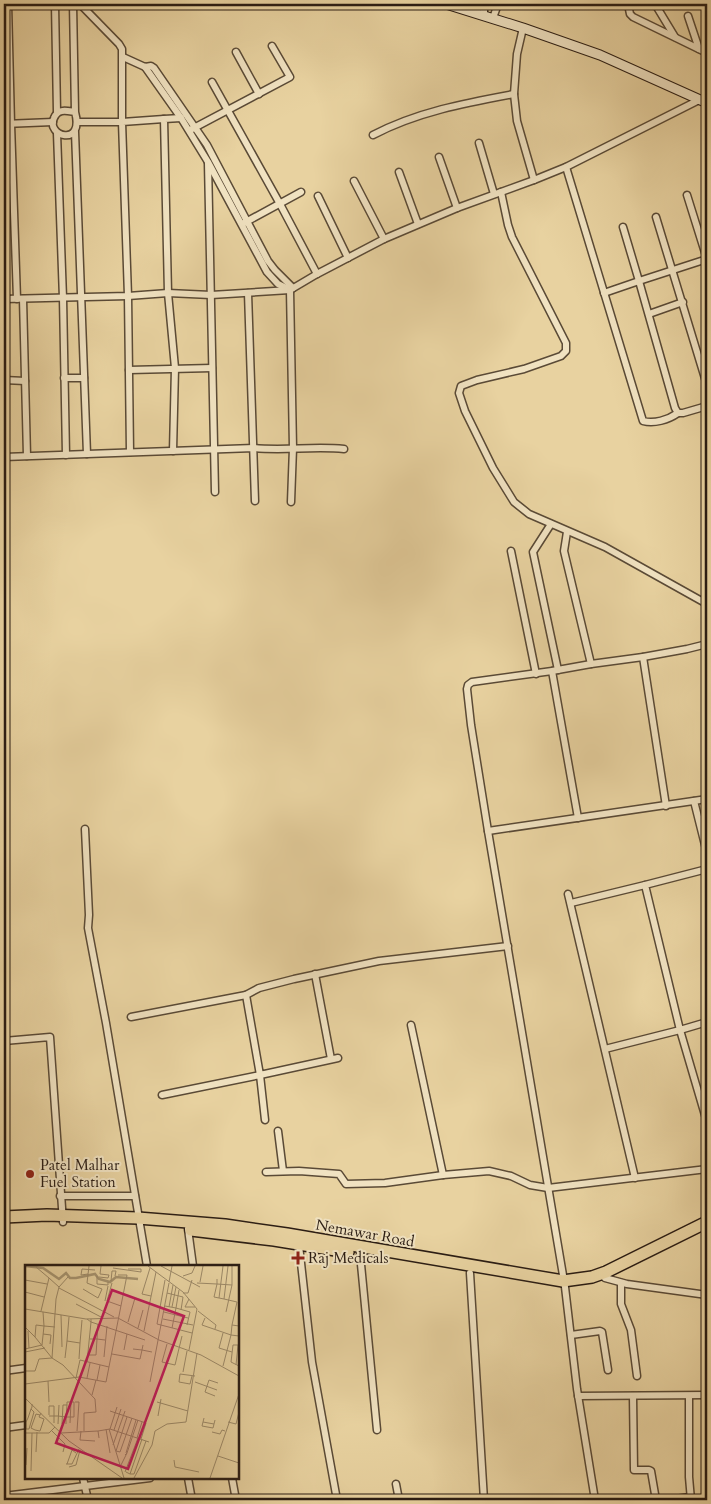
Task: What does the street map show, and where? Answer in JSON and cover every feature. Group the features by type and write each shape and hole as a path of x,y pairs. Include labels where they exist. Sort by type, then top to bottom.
{"highway":[{"name":"Nemawar Road","path":"4,1217 225,1225 278,1237 514,1277 555,1287 577,1280 592,1278 707,1222"},
{"name":"Nemawar Road","path":"4,1224 62,1219"},
{"name":"Nemawar Road","path":"139,1222 188,1229 278,1237 299,1245 470,1273 514,1277"},
{"name":"Nemawar Road","path":"564,1284 579,1286 605,1278 707,1230"}],"main road":[{"path":"446,4 488,16 600,55 703,101"}],"street":[{"path":"8,4 7,124 25,381 27,456"},
{"path":"55,4 57,112 52,126 62,136 75,132"},
{"path":"73,4 75,112 77,122 75,132 87,454"},
{"path":"80,4 120,44 122,49 130,452"},
{"path":"484,4 488,16"},
{"path":"488,16 498,4"},
{"path":"628,4 630,14 633,16 707,53"},
{"path":"655,4 676,38"},
{"path":"688,16 699,49"},
{"path":"523,28 517,54 514,94 517,121 534,180"},
{"path":"189,131 290,77 272,46"},
{"path":"236,52 259,94"},
{"path":"123,58 145,67 150,66 154,68 196,127 272,266 292,289 293,448 291,502"},
{"path":"145,67 181,118 208,162 267,272 278,284 292,289"},
{"path":"212,82 317,274"},
{"path":"373,135 395,124 432,111 514,94"},
{"path":"4,299 128,296 168,293 211,295 292,289 384,239 457,208 566,167 703,101"},
{"path":"57,112 62,110 75,112"},
{"path":"77,122 122,122 181,118"},
{"path":"164,119 168,293 175,369 173,451"},
{"path":"7,124 53,122"},
{"path":"57,133 66,455"},
{"path":"479,143 494,194"},
{"path":"439,157 457,208"},
{"path":"208,162 214,492"},
{"path":"566,167 643,421 649,423 671,418 678,413 707,406"},
{"path":"399,172 418,224"},
{"path":"354,181 384,239"},
{"path":"241,225 302,192"},
{"path":"502,192 512,237 566,344 566,351 561,356 524,369 477,380 461,386 459,393 465,411 493,468 514,502 528,514 605,547 707,604"},
{"path":"604,293 707,259 688,195"},
{"path":"318,196 348,258"},
{"path":"656,217 707,385"},
{"path":"623,227 678,413"},
{"path":"248,293 255,501"},
{"path":"649,314 682,302"},
{"path":"129,370 212,368"},
{"path":"64,378 84,378"},
{"path":"4,380 25,381"},
{"path":"4,457 254,448 328,447 344,449"},
{"path":"551,524 533,552 555,671 578,818"},
{"path":"567,532 564,550 591,664"},
{"path":"511,551 536,674"},
{"path":"595,1500 578,1396 564,1284 488,831 467,689 468,685 472,682 643,657 707,644"},
{"path":"643,657 666,806"},
{"path":"488,831 707,799"},
{"path":"694,801 707,853"},
{"path":"85,829 88,928 106,1022 147,1265"},
{"path":"570,903 707,868"},
{"path":"645,885 680,1030 707,1122"},
{"path":"568,894 635,1178"},
{"path":"131,1016 246,995 259,988 379,960 508,946"},
{"path":"162,1095 334,1059 316,974"},
{"path":"246,995 260,1075 265,1120"},
{"path":"605,1049 707,1022"},
{"path":"412,1025 443,1175"},
{"path":"4,1041 50,1037 62,1219"},
{"path":"278,1132 283,1171"},
{"path":"266,1172 299,1171 339,1174 346,1184 385,1183 443,1175 489,1172 511,1176 530,1185 548,1188 707,1169"},
{"path":"60,1196 135,1196"},
{"path":"188,1229 193,1265"},
{"path":"299,1245 312,1362 337,1500"},
{"path":"360,1254 377,1430"},
{"path":"470,1273 484,1500"},
{"path":"605,1278 649,1288 707,1295"},
{"path":"621,1283 621,1304 631,1330 637,1376"},
{"path":"571,1335 602,1332 608,1370"},
{"path":"4,1371 25,1368"},
{"path":"578,1396 707,1395"},
{"path":"633,1396 634,1470 652,1471 656,1500"},
{"path":"689,1396 692,1499"},
{"path":"4,1428 25,1425"},
{"path":"83,1479 88,1500"},
{"path":"4,1496 142,1479"},
{"path":"188,1479 192,1500"},
{"path":"232,1479 236,1500"},
{"path":"396,1484 399,1500"},
{"path":"668,1500 707,1498"}],"place":[{"name":"Patel Malhar Fuel Station","path":"30,1174"},
{"name":"Raj Medicals","path":"298,1258"}]}
